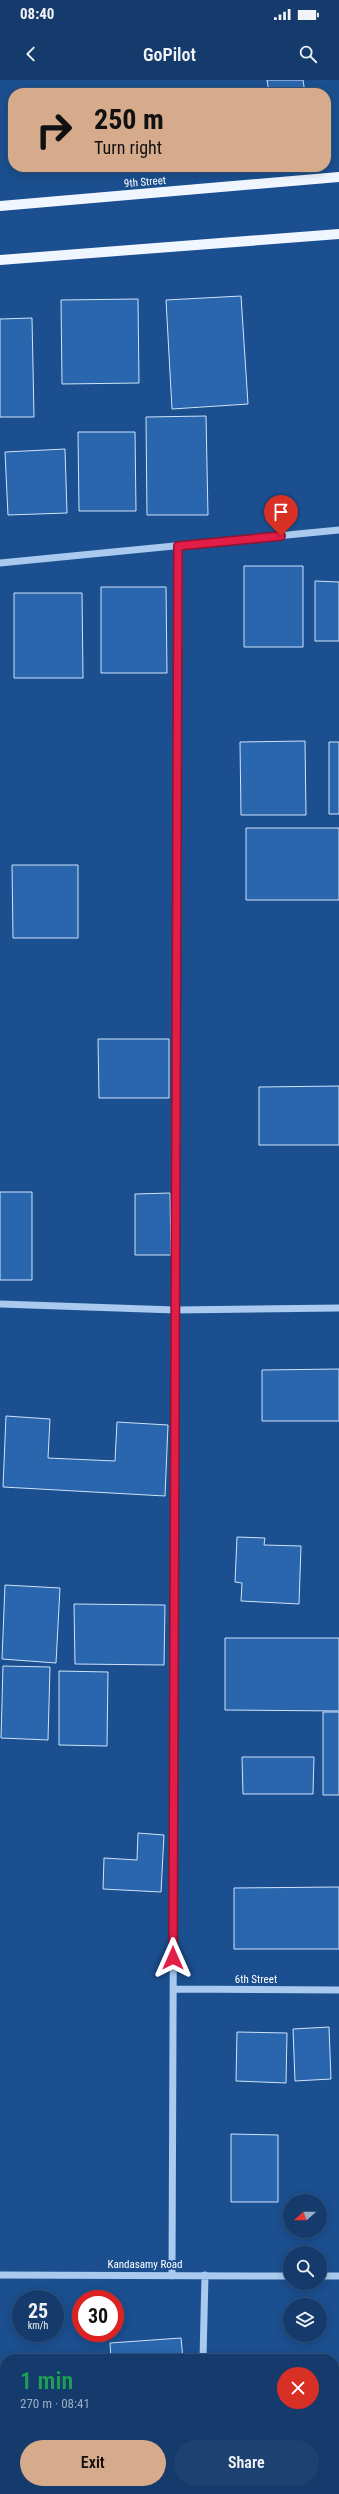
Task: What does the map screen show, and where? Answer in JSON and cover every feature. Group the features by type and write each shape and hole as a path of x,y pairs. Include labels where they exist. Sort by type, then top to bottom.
{"main road":[{"name":"9th Street","path":"0,206 339,177"},
{"path":"0,260 339,234"}],"street":[{"path":"0,563 339,530"},
{"path":"172,2276 178,546"},
{"path":"0,1304 176,1310 339,1308"},
{"name":"6th Street","path":"172,1990 339,1990"},
{"name":"Kandasamy Road","path":"0,2275 283,2276"},
{"path":"203,2354 205,2275"},
{"path":"327,2276 339,2276"}],"building":[{"path":"267,80 303,80 304,88 268,88"},
{"path":"241,296 248,404 172,409 166,300"},
{"path":"138,299 139,383 62,384 61,300"},
{"path":"32,318 34,417 0,417 0,319"},
{"path":"206,416 208,515 147,515 146,417"},
{"path":"78,432 135,432 136,511 79,511"},
{"path":"65,449 67,513 8,515 5,452"},
{"path":"244,566 303,566 303,647 244,647"},
{"path":"315,581 339,582 339,641 315,641"},
{"path":"101,587 166,587 167,673 101,673"},
{"path":"14,593 82,593 83,678 14,678"},
{"path":"305,741 306,815 241,815 240,742"},
{"path":"329,742 339,742 339,814 329,814"},
{"path":"246,828 339,828 339,900 246,900"},
{"path":"12,865 78,865 78,938 13,938"},
{"path":"98,1039 169,1039 169,1098 99,1098"},
{"path":"339,1086 339,1145 259,1145 259,1087"},
{"path":"0,1192 32,1192 32,1280 0,1280"},
{"path":"170,1193 171,1255 135,1255 135,1194"},
{"path":"339,1369 339,1421 262,1421 262,1370"},
{"path":"6,1416 50,1419 48,1458 115,1461 117,1422 168,1425 165,1496 3,1487"},
{"path":"237,1537 265,1538 264,1545 301,1546 299,1604 241,1601 242,1583 235,1582"},
{"path":"5,1585 60,1588 56,1663 2,1659"},
{"path":"74,1604 165,1605 164,1665 75,1664"},
{"path":"225,1638 339,1638 339,1711 225,1710"},
{"path":"3,1666 50,1667 48,1740 1,1738"},
{"path":"59,1671 108,1672 107,1746 59,1745"},
{"path":"323,1712 339,1712 339,1795 323,1795"},
{"path":"242,1757 314,1757 313,1794 243,1794"},
{"path":"138,1833 164,1835 161,1892 103,1889 104,1858 137,1860"},
{"path":"339,1887 339,1949 234,1949 234,1888"},
{"path":"329,2027 331,2079 295,2081 293,2029"},
{"path":"237,2032 287,2033 286,2083 236,2081"},
{"path":"231,2134 278,2135 278,2202 231,2202"},
{"path":"181,2338 183,2354 111,2354 110,2343"}],"route":[{"path":"173,1958 178,546 281,536"}]}
